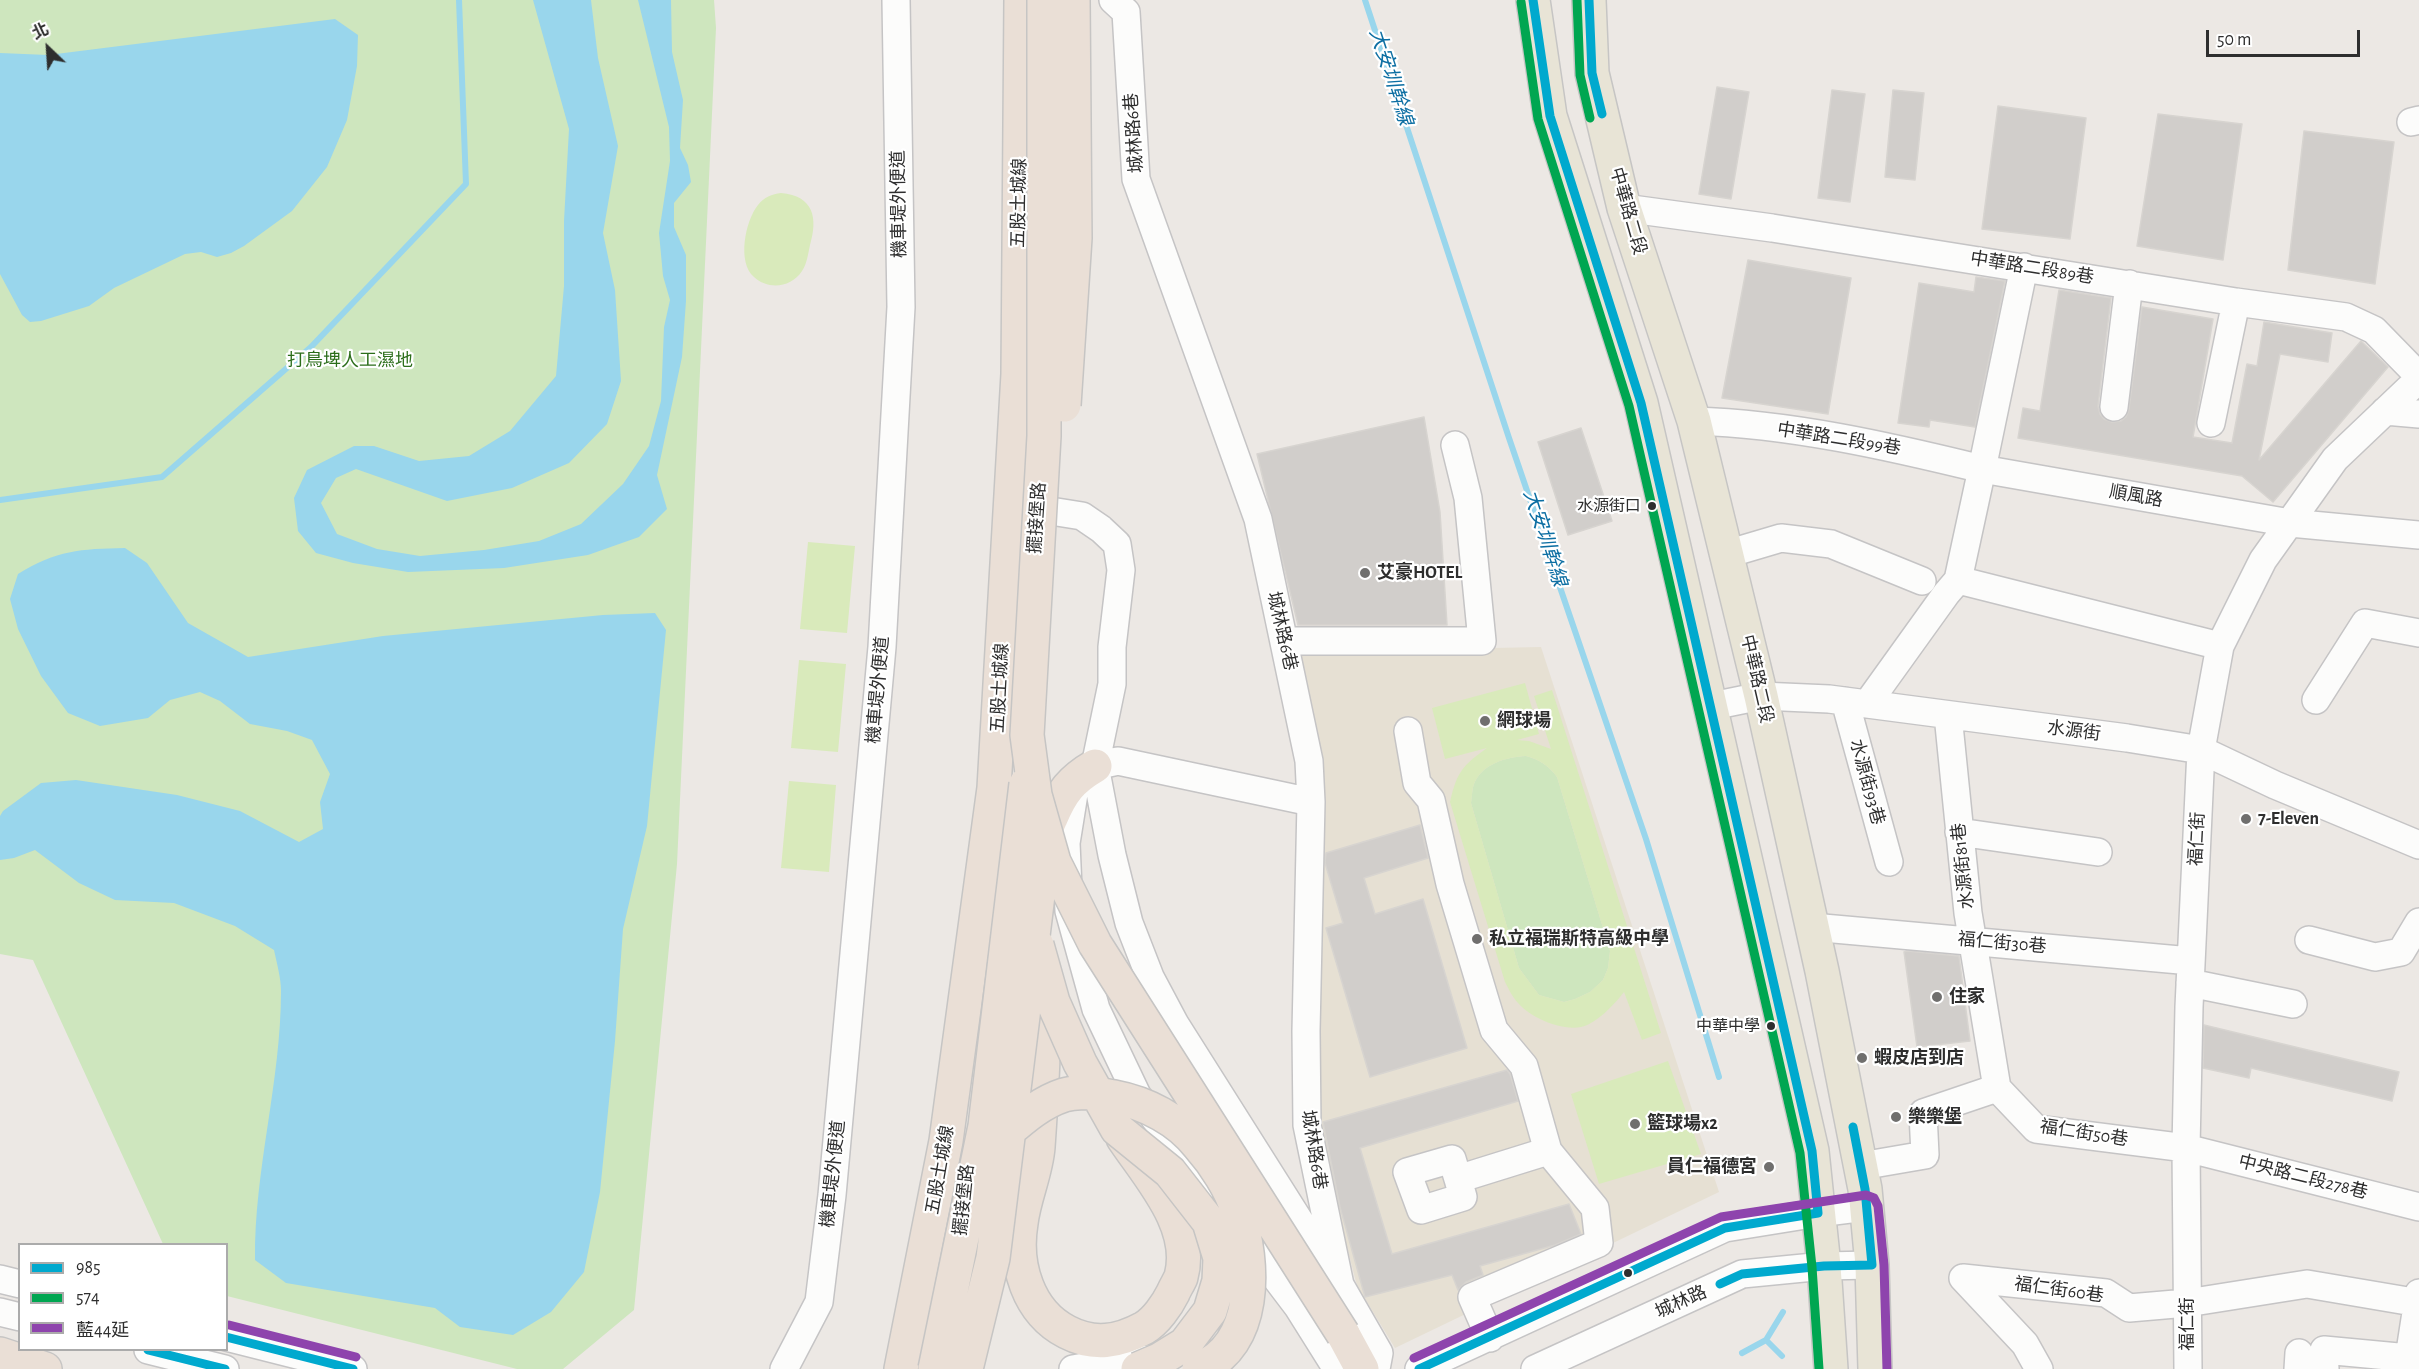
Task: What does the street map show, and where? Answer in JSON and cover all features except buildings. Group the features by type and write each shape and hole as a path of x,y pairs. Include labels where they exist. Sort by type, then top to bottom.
{"highway":[{"path":"967,1369 993,1258 1040,879 1055,538 1075,238 1048,0"},
{"path":"1048,0 1044,436 1020,824 1030,923 1053,1002 1080,1063 1118,1129 1176,1220 1183,1253 1181,1276 1168,1302 1148,1326 1122,1339 1098,1342 1079,1338 1053,1325 1037,1307 1029,1293 1021,1262 1020,1224 1037,1150 1045,1032 1042,839 1060,797 1086,771"},
{"name":"五股土城線","path":"901,1369 946,1141 994,788 1018,374 1048,0"},
{"path":"935,1369 986,1126 1055,538"},
{"path":"1027,735 1035,795 1054,862 1095,944 1343,1334 1362,1369"},
{"path":"945,1369 983,1179 1000,1137 1035,1109 1045,1104 1066,1095 1095,1093 1123,1099 1152,1110 1175,1123 1198,1144 1215,1167 1238,1211 1245,1240 1249,1273 1247,1308 1236,1336 1214,1363 1218,1369"},
{"path":"1118,1129 1170,1172 1209,1222 1220,1258 1220,1281 1210,1311 1185,1344 1159,1360 1145,1364"},
{"path":"0,1354 45,1369"}],"main road":[{"path":"1533,0 1550,116 1641,403 1812,1151 1824,1266 1831,1369"},
{"name":"中華路二段","path":"1588,0 1592,73 1624,207 1694,421 1761,696 1812,927 1861,1166 1872,1265 1875,1369"}],"street":[{"name":"機車堤外便道","path":"784,1369 819,1302 834,1172 882,647 901,308 896,0"},
{"path":"1048,0 1114,1"},
{"name":"擺接堡路","path":"967,1369 983,1300 995,1110 992,1034 1038,509 1049,291 1048,0"},
{"name":"城林路6巷","path":"1114,1 1126,12 1136,179 1258,519 1309,761 1311,802 1306,1031 1307,1125 1340,1285"},
{"name":"中華路二段89巷","path":"1624,207 2346,317 2374,330 2419,377"},
{"path":"1856,703 1958,580 2024,267"},
{"path":"2114,408 2129,284"},
{"path":"2211,423 2236,302"},
{"name":"福仁街","path":"2188,1369 2186,1148 2190,972 2201,750 2220,646 2263,560 2335,459 2419,377"},
{"path":"2385,411 2419,414"},
{"name":"中華路二段99巷","path":"1694,421 1730,422 1865,442 1982,470"},
{"path":"1285,641 1482,641 1468,498 1455,445"},
{"name":"順風路","path":"1982,470 2290,523 2419,535"},
{"path":"1038,509 1082,516 1118,544 1121,570 1112,647 1097,684 1086,771 1066,843 1069,911 1096,1009 1137,1095 1298,1307 1335,1366 1340,1369"},
{"path":"1727,554 1781,538 1831,544 1922,581"},
{"path":"1958,580 2220,646"},
{"path":"2316,700 2365,622 2419,633"},
{"name":"水源街","path":"1712,706 1761,696 1856,703 2127,738 2201,750 2419,845"},
{"name":"水源街93巷","path":"1856,703 1889,862"},
{"name":"水源街81巷","path":"1948,715 1972,940 1997,1088"},
{"path":"1408,731 1417,783 1431,800 1450,884 1494,1030 1524,1066 1548,1151 1595,1208 1599,1243 1472,1297 1490,1338"},
{"path":"1086,771 1118,761 1311,802"},
{"path":"1086,771 1112,855 1129,923 1150,977 1175,1024 1340,1285 1379,1353 1376,1369"},
{"path":"1959,832 2098,852"},
{"path":"2309,940 2375,957 2401,952 2419,922"},
{"name":"福仁街30巷","path":"1812,927 1972,940 2190,972 2293,1004"},
{"name":"擺接堡路","path":"954,1369 954,1297 973,1109 992,1034"},
{"path":"1861,1166 1925,1155 1923,1113 1997,1088"},
{"name":"福仁街50巷","path":"1997,1088 2036,1129 2186,1148"},
{"name":"中央路二段278巷","path":"2186,1148 2419,1207"},
{"path":"1458,1179 1548,1151"},
{"path":"1419,1369 1725,1228 1866,1207"},
{"name":"城林路","path":"1534,1369 1742,1274 1824,1266 1872,1265"},
{"name":"福仁街60巷","path":"2039,1369 2025,1344 1963,1278 2106,1293 2129,1308 2187,1304 2307,1284 2419,1299"},
{"path":"0,1279 18,1284"},
{"path":"2311,1360 2409,1363 2419,1299"},
{"path":"0,1312 18,1316"},
{"path":"228,1338 353,1369"},
{"path":"152,1351 225,1369"},
{"path":"1073,1369 1106,1363 1145,1364"}],"shaded area":[{"name":"私立福瑞斯特高級中學","path":"1541,647 1719,1192 1395,1348 1357,1286 1315,1123 1296,652"}],"green space":[{"name":"打鳥埤人工濕地","path":"0,0 714,0 716,28 677,864 634,1310 563,1369 517,1369 228,1296 228,1243 163,1243 33,960 0,954"},
{"path":"781,193 792,195 807,204 813,217 813,226 807,259 802,271 786,284 772,285 754,277 749,271 744,252 753,212 768,196"},
{"path":"808,542 855,546 847,633 800,629"},
{"path":"799,660 846,664 838,752 791,748"},
{"path":"1525,683 1539,734 1517,740 1529,741 1551,749 1534,696 1552,690 1661,1033 1642,1040 1624,992 1599,1018 1581,1027 1563,1027 1544,1021 1519,1005 1505,982 1450,802 1455,783 1462,770 1487,748 1445,759 1432,708","holes":["1526,756 1540,761 1557,777 1610,951 1608,968 1603,980 1590,992 1564,1002 1539,995 1519,968 1471,803 1474,784 1483,771 1495,763"]},
{"path":"1526,756 1543,764 1557,777 1610,951 1608,968 1603,980 1590,992 1564,1002 1539,995 1519,968 1471,803 1474,784 1483,771 1503,760"},
{"path":"789,781 836,785 829,872 781,868"},
{"name":"籃球場x2","path":"1668,1061 1701,1154 1599,1184 1571,1094"}],"water":[{"path":"533,0 591,0 598,58 618,146 603,233 615,290 621,381 607,424 569,463 512,488 447,501 356,469 336,478 321,503 337,534 377,549 420,556 484,550 539,541 581,524 623,484 649,446 661,401 664,327 670,300 663,276 659,233 670,161 669,127 638,0 671,0 672,52 683,100 680,148 688,165 691,182 674,203 674,227 686,255 686,301 682,357 657,475 667,509 639,537 588,555 504,568 408,572 353,563 316,553 298,531 294,498 307,470 354,446 374,446 419,461 469,456 510,431 556,376 564,286 564,221 569,129"},
{"path":"335,19 358,35 357,66 347,120 327,167 292,211 231,253 217,257 201,252 185,254 114,288 89,306 41,321 30,322 22,315 0,274 0,53 48,55"},
{"path":"125,548 147,563 188,623 248,657 383,636 603,615 655,613 666,630 647,826 623,929 600,1192 584,1272 551,1312 513,1335 460,1327 435,1308 286,1283 255,1260 259,1193 280,1025 281,986 274,950 235,926 174,903 115,900 79,883 35,850 14,858 0,860 0,816 3,811 41,783 76,780 177,795 240,811 299,842 323,829 320,802 330,774 312,740 287,731 250,724 220,701 200,692 170,700 148,718 100,726 68,713 41,676 18,629 10,599 18,574 45,560 69,552"}],"waterway":[{"path":"0,500 162,477 311,347 466,184 459,0"},
{"name":"大安圳幹線","path":"1365,0 1509,438 1646,839 1719,1077"},
{"name":"大安圳幹線","path":"1742,1353 1766,1340 1783,1312"},
{"path":"1766,1340 1782,1356"}],"transit line":[{"name":"985","path":"1419,1369 1725,1228 1818,1213 1812,1151 1641,403 1550,116 1533,0"},
{"name":"574","path":"1577,0 1580,75 1590,118"},
{"name":"985","path":"1589,0 1592,73 1602,114"},
{"name":"574","path":"1521,2 1538,119 1629,406 1800,1153 1812,1267 1819,1369"},
{"name":"985","path":"1720,1284 1742,1274 1824,1266 1872,1265 1865,1189 1853,1127"},
{"name":"藍44延","path":"1414,1358 1721,1217 1866,1195 1874,1198 1878,1206 1884,1265 1887,1369"},
{"name":"藍44延","path":"229,1325 356,1357"},
{"name":"985","path":"228,1338 353,1369"},
{"name":"985","path":"152,1351 225,1369"}],"place":[{"name":"水源街口","path":"1652,506"},
{"name":"艾豪HOTEL","path":"1365,573"},
{"name":"網球場","path":"1485,721"},
{"name":"7-Eleven","path":"2246,819"},
{"name":"私立福瑞斯特高級中學","path":"1477,939"},
{"name":"住家","path":"1937,997"},
{"name":"中華中學","path":"1771,1026"},
{"name":"蝦皮店到店","path":"1862,1058"},
{"name":"樂樂堡","path":"1896,1117"},
{"name":"籃球場x2","path":"1635,1124"},
{"name":"員仁福德宮","path":"1769,1167"}]}
